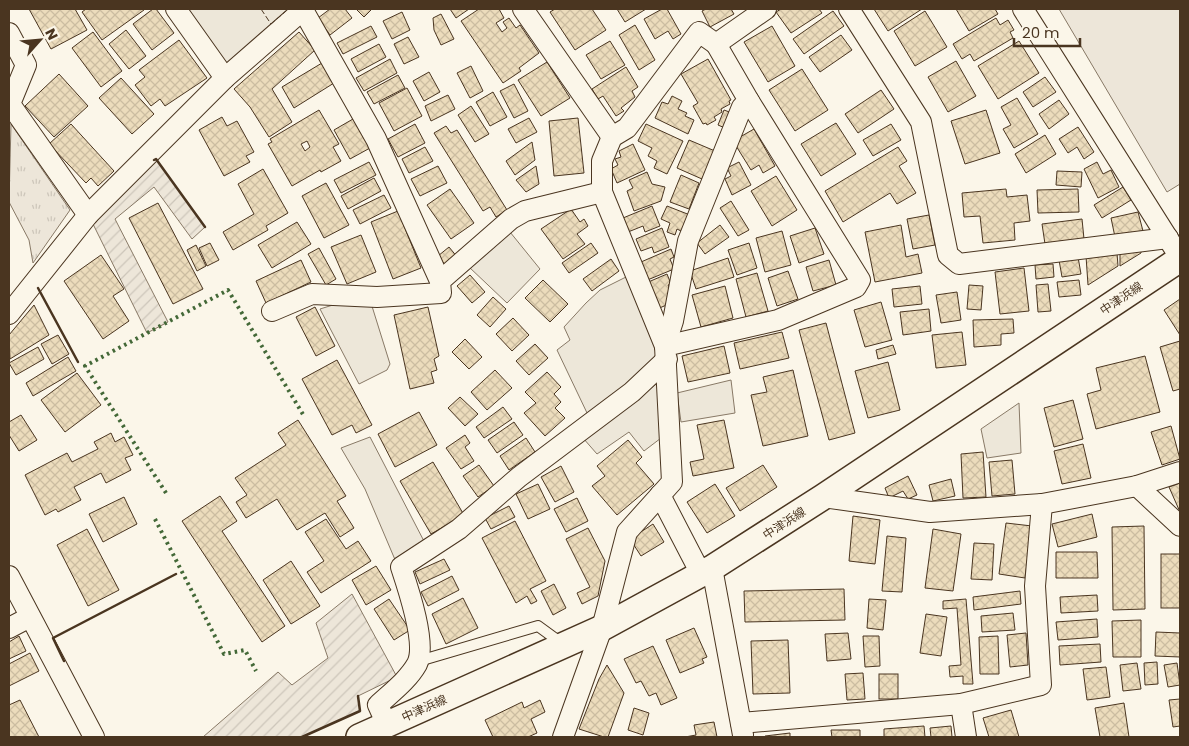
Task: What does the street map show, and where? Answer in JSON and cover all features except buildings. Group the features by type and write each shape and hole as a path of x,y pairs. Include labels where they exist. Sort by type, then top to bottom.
{"street":[{"path":"176,9 225,78"},
{"path":"523,9 612,137"},
{"path":"716,44 766,9"},
{"path":"849,9 921,122 948,255 960,264 1174,248 1023,9"},
{"path":"9,314 88,215 225,78 304,10 376,139 440,281 441,293 378,297 312,294 272,311"},
{"path":"387,725 378,705 410,676 419,661 418,623 401,566 459,529 519,477 632,392 666,353 778,320 856,287 860,280 748,101 716,44 699,32 628,128 612,137 602,161 602,192 666,353"},
{"path":"9,33 26,65 10,104 88,215"},
{"path":"563,737 602,628 627,532 672,482 666,353 688,241 742,107 748,101"},
{"path":"440,281 511,219 525,211 602,192"},
{"name":"中津浜線","path":"359,737 602,628 707,571 823,497 1174,248"},
{"path":"823,497 930,512 1042,504 1137,486 1180,472"},
{"path":"1137,486 1180,526"},
{"path":"660,495 707,571 742,730 961,704 1041,685 1035,586 1042,504"},
{"path":"9,576 94,737"},
{"path":"9,628 30,617"},
{"path":"961,704 966,737"}],"lane":[{"path":"419,661 538,626 565,645"}],"green space":[{"path":"1059,9 1180,9 1180,184 1167,192"},
{"path":"11,124 70,210 33,263 29,240 9,202"},
{"path":"156,159 205,227 192,239 154,187 115,219 168,322 147,333 92,222"},
{"path":"352,594 397,677 358,696 360,711 302,737 203,737 278,672 292,685 328,658 316,623"}],"shaded area":[{"path":"190,9 289,9 225,66 186,12"},
{"path":"510,232 540,269 507,303 469,267"},
{"path":"626,277 658,352 649,368 588,415 557,350 570,340 564,327 586,303 600,290"},
{"path":"371,303 390,364 387,370 359,384 320,309 336,304"},
{"path":"731,380 735,413 681,422 677,393"},
{"path":"659,382 665,435 644,451 629,432 597,454 583,438"},
{"path":"1019,403 1021,453 987,458 981,429"},
{"path":"370,437 426,545 396,562 365,489 341,448"}],"hedge":[{"path":"166,493 85,366 228,290 304,416"},
{"path":"155,519 224,654 245,650 256,671"}],"fence":[{"path":"261,9 271,24 286,11"}],"wall":[{"path":"154,160 156,159 205,227"},
{"path":"38,288 78,362"},
{"path":"64,661 53,638 176,574"},
{"path":"302,737 360,711 358,696"}]}
